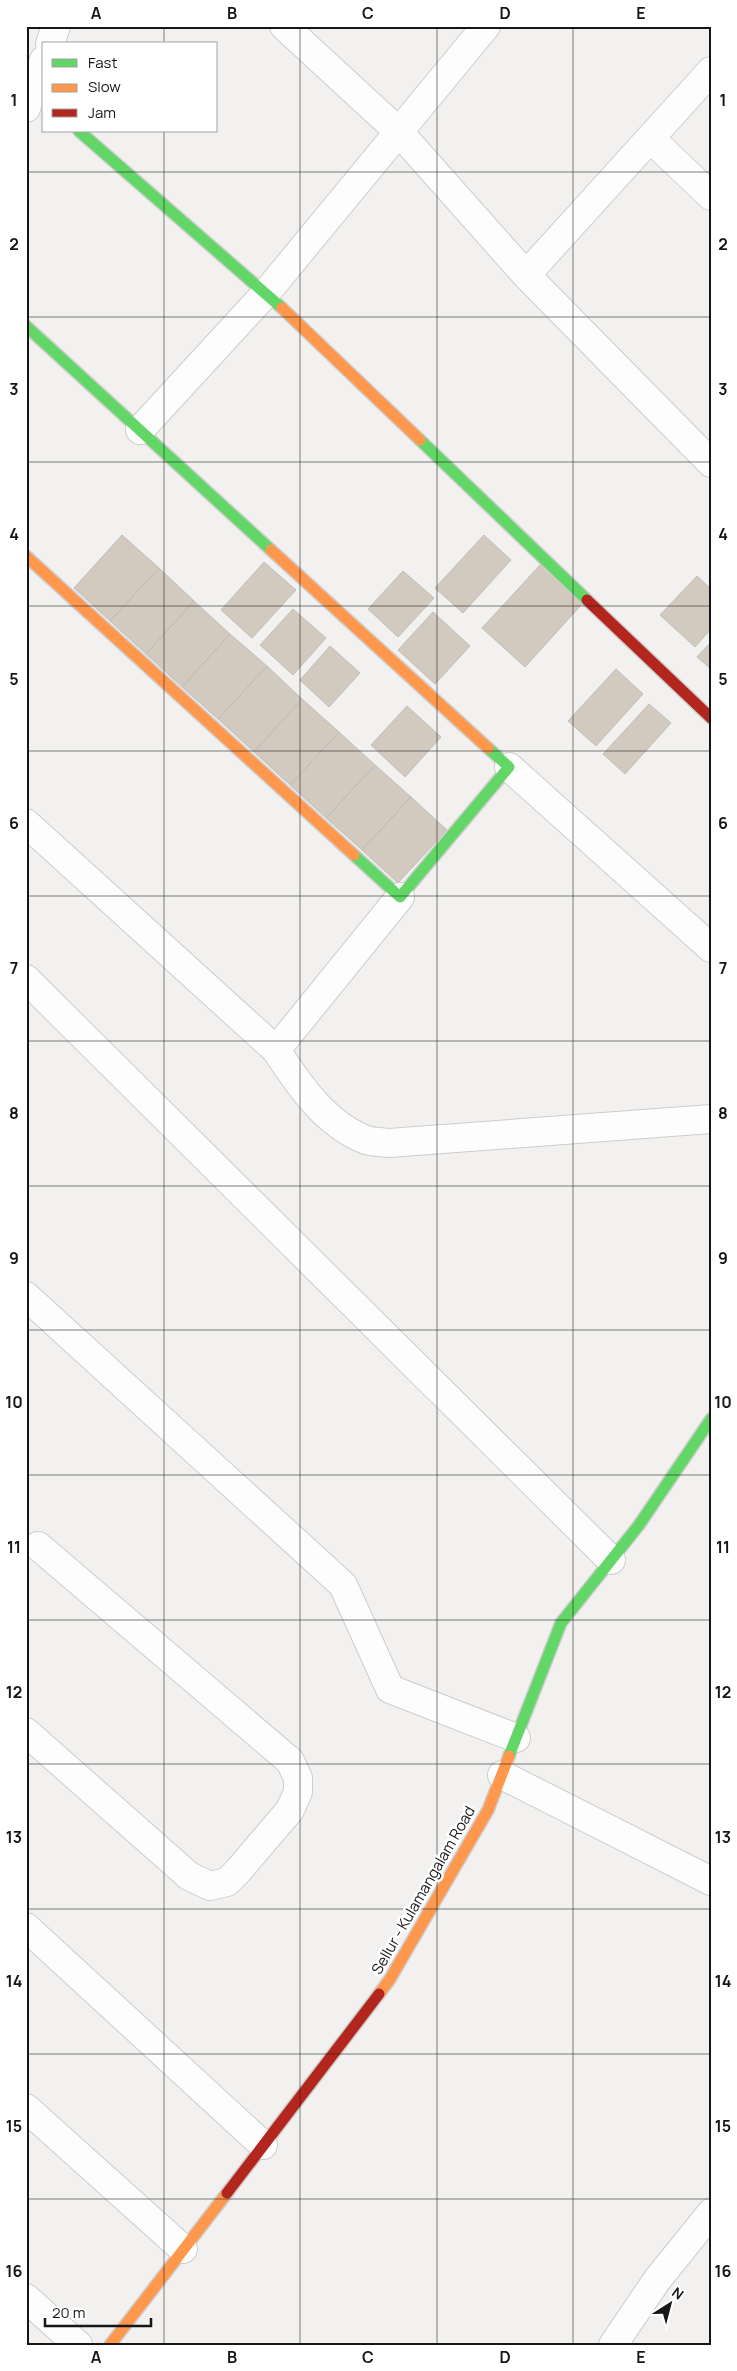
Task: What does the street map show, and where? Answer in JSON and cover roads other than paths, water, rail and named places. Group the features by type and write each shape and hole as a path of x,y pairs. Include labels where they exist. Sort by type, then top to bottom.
{"street":[{"path":"51,42 56,26"},
{"path":"284,26 399,132 526,275 711,463"},
{"path":"140,430 266,294 486,26"},
{"path":"34,100 42,68"},
{"path":"526,275 711,71"},
{"path":"80,132 266,294 711,718"},
{"path":"650,138 711,196"},
{"path":"26,326 509,767 711,948"},
{"path":"26,556 400,897"},
{"path":"276,1050 400,897 509,767"},
{"path":"26,823 276,1050 301,1087 335,1123 366,1140 389,1143 711,1119"},
{"path":"26,979 612,1560"},
{"path":"26,1296 342,1585 390,1689 516,1738"},
{"name":"Sellur - Kulamangalam Road","path":"110,2345 390,1979 488,1810 561,1623 639,1525 711,1420"},
{"path":"26,1732 189,1876 210,1886 227,1882 238,1871 290,1810 298,1792 298,1778 290,1761 30,1547"},
{"path":"502,1775 711,1882"},
{"path":"26,1927 263,2145"},
{"path":"26,2108 183,2249"},
{"path":"613,2345 657,2280 711,2213"},
{"path":"26,2298 78,2345"}]}
